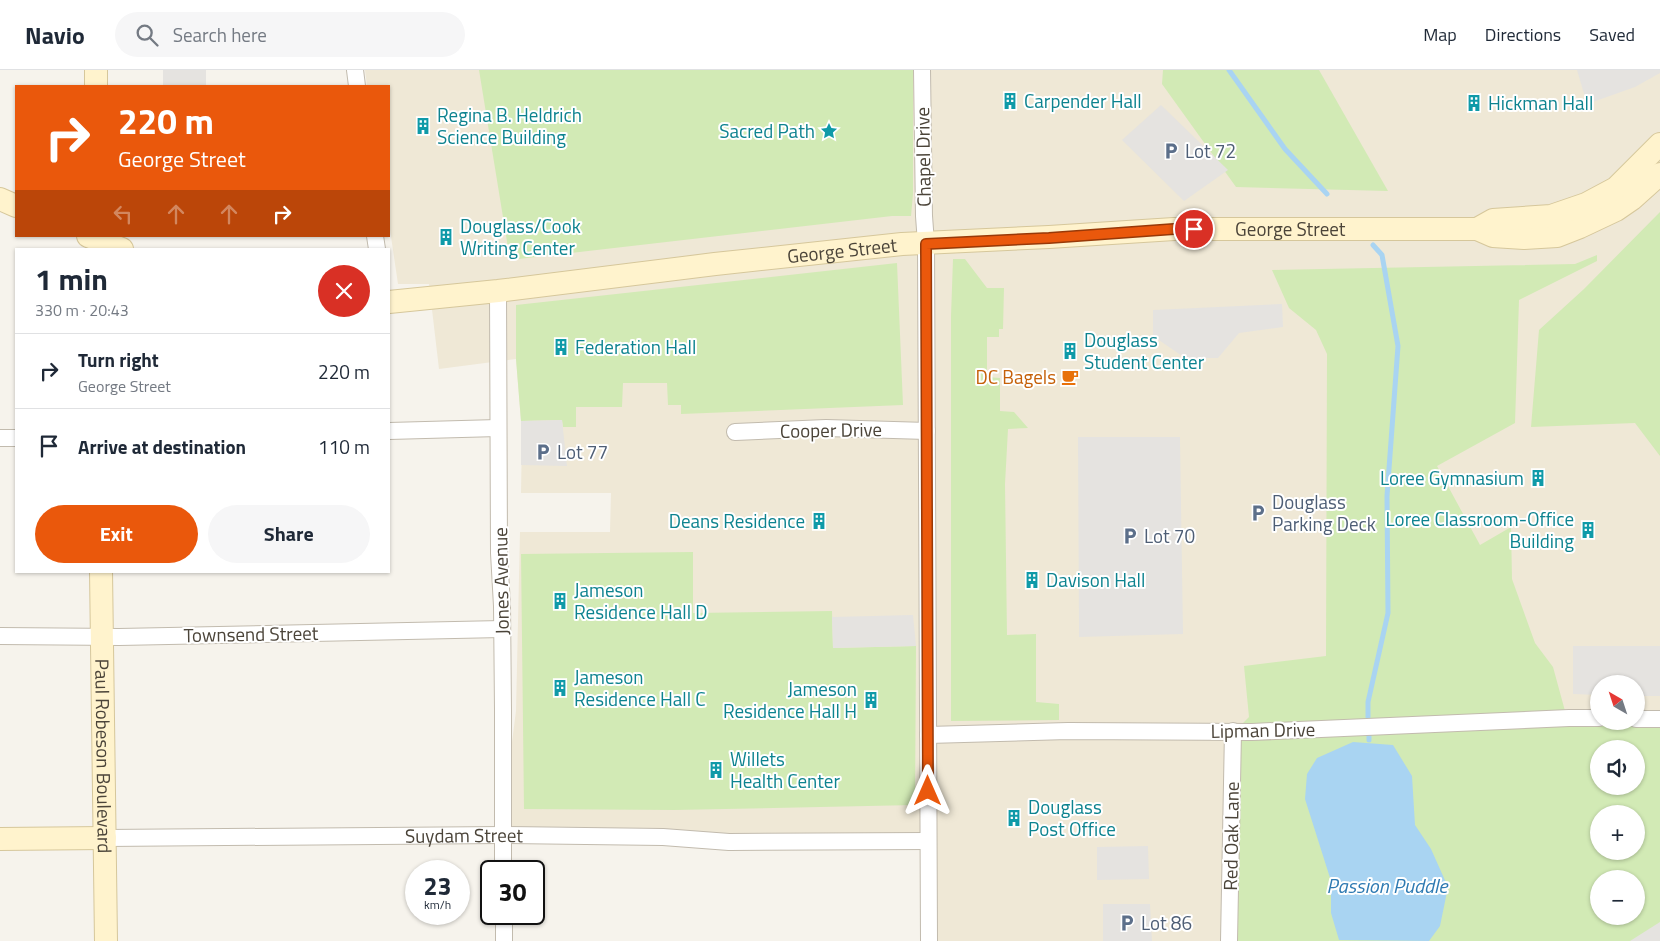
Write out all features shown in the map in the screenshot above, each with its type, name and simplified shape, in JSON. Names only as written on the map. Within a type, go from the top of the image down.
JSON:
[{"type":"street","points":[[96,70],[96,85]]},
{"type":"street","points":[[355,70],[357,85]]},
{"type":"street","name":"Chapel Drive","points":[[922,70],[926,244],[929,941]]},
{"type":"street","name":"George Street","points":[[1477,229],[1493,220],[1551,216],[1586,204],[1616,188],[1660,144]]},
{"type":"street","name":"George Street","points":[[390,302],[902,244],[1049,238],[1174,229],[1477,229],[1493,236],[1524,238],[1557,236],[1616,210],[1660,174]]},
{"type":"street","points":[[0,199],[15,206]]},
{"type":"street","points":[[93,240],[119,248]]},
{"type":"street","name":"Jones Avenue","points":[[498,291],[503,860]]},
{"type":"street","points":[[390,431],[498,428]]},
{"type":"street","name":"Cooper Drive","points":[[735,432],[826,428],[927,430]]},
{"type":"street","points":[[0,438],[15,438]]},
{"type":"street","name":"Paul Robeson Boulevard","points":[[100,573],[106,941]]},
{"type":"street","name":"Townsend Street","points":[[0,636],[102,637],[502,629]]},
{"type":"street","name":"Lipman Drive","points":[[928,735],[1068,731],[1252,732],[1590,718]]},
{"type":"street","points":[[1645,719],[1660,719]]},
{"type":"street","name":"Red Oak Lane","points":[[1229,941],[1233,731]]},
{"type":"street","name":"Suydam Street","points":[[0,839],[503,835],[663,837],[729,842],[928,841]]},
{"type":"street","points":[[504,925],[504,941]]},
{"type":"shaded area","points":[[163,70],[206,70],[206,85],[163,85]]},
{"type":"shaded area","points":[[365,70],[1660,70],[1660,941],[929,941],[928,841],[503,835],[503,812],[516,711],[520,532],[610,532],[611,493],[521,493],[522,434],[516,359],[439,369],[429,284],[398,284],[390,230],[390,85],[367,85]]},
{"type":"shaded area","points":[[1577,70],[1660,70],[1660,73],[1635,87],[1587,104]]},
{"type":"shaded area","name":"Lot 72","points":[[1161,105],[1228,170],[1184,201],[1122,140]]},
{"type":"shaded area","points":[[1282,304],[1283,327],[1239,333],[1218,358],[1185,358],[1153,336],[1153,310]]},
{"type":"shaded area","name":"Lot 77","points":[[562,420],[567,466],[521,465],[521,421]]},
{"type":"shaded area","name":"Lot 70","points":[[1078,437],[1180,437],[1183,634],[1079,637]]},
{"type":"shaded area","points":[[913,615],[916,646],[833,648],[832,617]]},
{"type":"shaded area","points":[[1573,646],[1660,646],[1660,696],[1645,696],[1645,675],[1590,675],[1590,695],[1573,694]]},
{"type":"shaded area","points":[[1148,846],[1149,879],[1097,880],[1097,847]]},
{"type":"shaded area","name":"Lot 86","points":[[1103,904],[1150,904],[1152,941],[1103,941]]},
{"type":"shaded area","points":[[1660,922],[1660,941],[1630,941]]},
{"type":"green space","points":[[479,70],[913,70],[913,194],[911,216],[892,216],[510,260]]},
{"type":"green space","points":[[1163,70],[1319,70],[1388,191],[1236,187],[1162,84]]},
{"type":"green space","points":[[1660,212],[1660,456],[1635,423],[1531,427],[1539,330],[1584,289]]},
{"type":"green space","points":[[1597,255],[1597,261],[1519,300],[1515,423],[1437,466],[1480,545],[1511,527],[1512,579],[1535,643],[1553,667],[1565,711],[1590,718],[1590,730],[1645,730],[1645,720],[1660,719],[1660,941],[1235,941],[1237,729],[1249,717],[1244,666],[1326,656],[1327,354],[1316,330],[1289,308],[1272,270],[1575,264]]},
{"type":"green space","points":[[953,259],[965,259],[987,288],[1004,288],[1003,329],[999,329],[999,337],[987,337],[987,377],[1000,378],[1000,411],[1014,412],[1028,428],[1008,429],[1005,484],[1007,635],[1036,634],[1036,702],[1059,704],[1059,720],[951,721],[951,316]]},
{"type":"green space","points":[[897,263],[903,405],[681,414],[681,405],[668,405],[667,383],[623,383],[622,407],[576,407],[576,427],[563,427],[562,420],[521,421],[516,359],[516,305]]},
{"type":"green space","points":[[693,552],[693,613],[832,611],[833,648],[916,646],[915,805],[674,810],[524,809],[521,554]]},
{"type":"water","name":"Passion Puddle","points":[[1353,742],[1393,745],[1412,776],[1415,825],[1431,849],[1448,887],[1440,926],[1429,941],[1339,940],[1331,913],[1331,881],[1305,799],[1307,774],[1317,758]]},
{"type":"waterway","points":[[1229,70],[1285,149],[1327,194]]},
{"type":"waterway","points":[[1368,717],[1368,702],[1388,613],[1387,496],[1398,346],[1382,255],[1373,245]]},
{"type":"place","name":"Carpender Hall","points":[[1010,101]]},
{"type":"place","name":"Hickman Hall","points":[[1474,103]]},
{"type":"place","name":"Regina B. Heldrich Science Building","points":[[423,126]]},
{"type":"place","name":"Sacred Path","points":[[829,131]]},
{"type":"place","name":"Lot 72","points":[[1171,151]]},
{"type":"place","name":"Douglass/Cook Writing Center","points":[[446,237]]},
{"type":"place","name":"Federation Hall","points":[[561,347]]},
{"type":"place","name":"Douglass Student Center","points":[[1070,351]]},
{"type":"place","name":"DC Bagels","points":[[1070,377]]},
{"type":"place","name":"Lot 77","points":[[543,452]]},
{"type":"place","name":"Loree Gymnasium","points":[[1538,478]]},
{"type":"place","name":"Douglass Parking Deck","points":[[1258,513]]},
{"type":"place","name":"Deans Residence","points":[[819,521]]},
{"type":"place","name":"Loree Classroom-Office Building","points":[[1588,530]]},
{"type":"place","name":"Lot 70","points":[[1130,536]]},
{"type":"place","name":"Davison Hall","points":[[1032,580]]},
{"type":"place","name":"Jameson Residence Hall D","points":[[560,601]]},
{"type":"place","name":"Jameson Residence Hall C","points":[[560,688]]},
{"type":"place","name":"Jameson Residence Hall H","points":[[871,700]]},
{"type":"place","name":"Willets Health Center","points":[[716,770]]},
{"type":"place","name":"Douglass Post Office","points":[[1014,818]]},
{"type":"place","name":"Lot 86","points":[[1127,923]]},
{"type":"route","points":[[928,791],[926,244],[948,241],[1049,238],[1194,229]]}]
